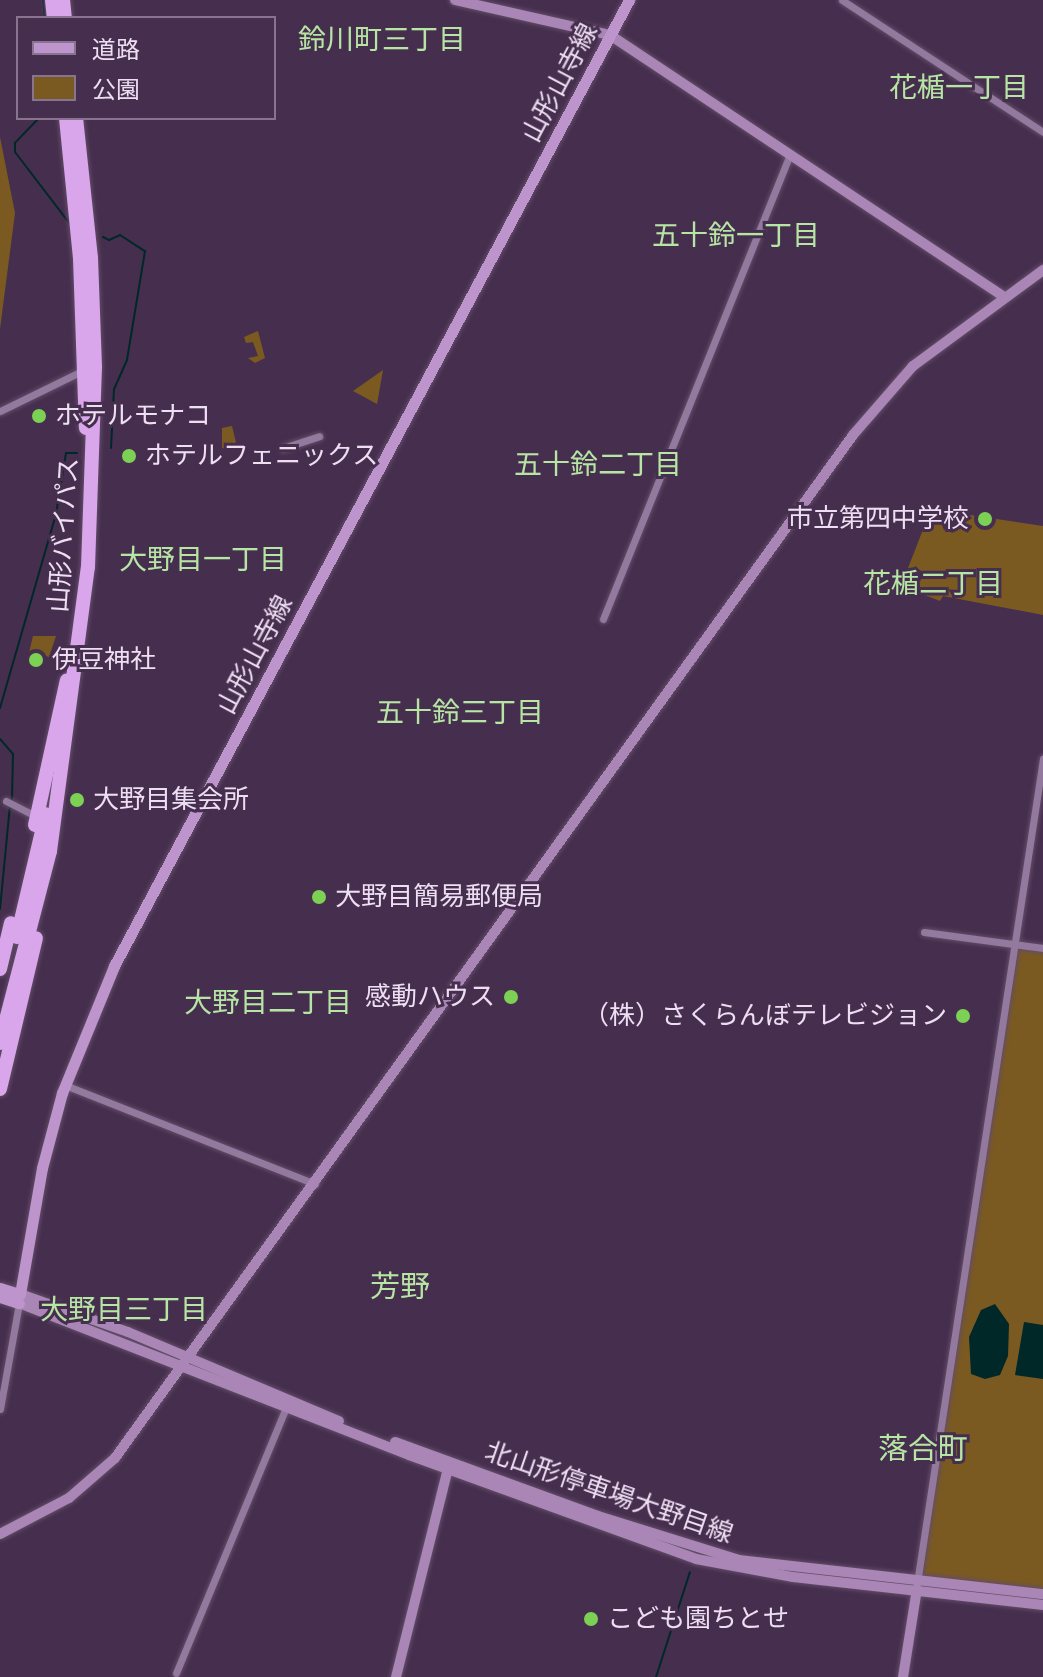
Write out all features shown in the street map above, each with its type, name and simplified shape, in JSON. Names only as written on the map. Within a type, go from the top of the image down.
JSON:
[{"type":"highway","name":"山形バイパス","points":[[0,1004],[42,816],[67,680],[81,569],[85,369],[66,120]]},
{"type":"highway","name":"山形バイパス","points":[[0,1043],[50,851],[79,653],[95,442],[91,258],[76,120]]},
{"type":"highway","points":[[0,969],[42,816]]},
{"type":"highway","points":[[0,1089],[18,1023],[50,851]]},
{"type":"main road","name":"山形山寺線","points":[[20,1299],[42,1168],[65,1085],[114,966],[629,0]]},
{"type":"main road","points":[[0,1288],[20,1299]]},
{"type":"main road","points":[[0,1297],[20,1299]]},
{"type":"street","points":[[455,0],[610,35],[1002,295]]},
{"type":"street","points":[[842,0],[1043,132]]},
{"type":"street","points":[[603,619],[790,154]]},
{"type":"street","points":[[0,1534],[47,1512],[94,1479],[186,1361],[853,435],[913,366],[1002,295],[1043,270]]},
{"type":"street","points":[[0,411],[85,369]]},
{"type":"street","points":[[283,448],[319,436]]},
{"type":"street","points":[[903,1677],[1043,759]]},
{"type":"street","points":[[6,801],[42,816]]},
{"type":"street","points":[[924,932],[1043,948]]},
{"type":"street","points":[[65,1085],[315,1184]]},
{"type":"street","points":[[0,1409],[20,1299],[186,1361]]},
{"type":"street","name":"北山形停車場大野目線","points":[[186,1361],[367,1432],[699,1550],[788,1567],[1043,1605]]},
{"type":"street","name":"北山形停車場大野目線","points":[[186,1361],[286,1408],[696,1559],[793,1577],[1043,1594]]},
{"type":"street","points":[[176,1673],[286,1408]]},
{"type":"street","points":[[396,1677],[448,1469]]},
{"type":"green space","points":[[0,137],[15,213],[0,329]]},
{"type":"green space","points":[[258,331],[265,358],[255,363],[248,358],[258,356],[253,342],[246,343],[244,337]]},
{"type":"green space","points":[[383,370],[377,404],[353,391]]},
{"type":"green space","points":[[232,426],[238,451],[222,448],[222,428]]},
{"type":"green space","points":[[931,509],[1043,526],[1043,615],[943,596],[940,601],[901,586]]},
{"type":"green space","points":[[33,636],[56,636],[49,657],[35,653],[27,661]]},
{"type":"green space","points":[[1014,944],[1043,948],[1043,1594],[918,1580]]},
{"type":"shaded area","points":[[995,1304],[1009,1324],[1008,1356],[1000,1375],[985,1379],[971,1374],[969,1337],[981,1310]]},
{"type":"shaded area","points":[[1024,1322],[1043,1325],[1043,1379],[1015,1375]]},
{"type":"waterway","points":[[43,0],[45,16]]},
{"type":"waterway","points":[[37,120],[15,143],[15,152],[70,224]]},
{"type":"waterway","points":[[103,237],[109,240],[120,235],[145,251],[127,360],[114,389],[111,448]]},
{"type":"waterway","points":[[0,708],[56,514],[66,453],[77,453]]},
{"type":"waterway","points":[[0,739],[13,754],[12,799]]},
{"type":"waterway","points":[[0,909],[10,806]]},
{"type":"waterway","points":[[656,1677],[690,1572]]},
{"type":"place","name":"ホテルモナコ","points":[[39,416]]},
{"type":"place","name":"ホテルフェニックス","points":[[129,456]]},
{"type":"place","name":"市立第四中学校","points":[[985,519]]},
{"type":"place","name":"伊豆神社","points":[[36,660]]},
{"type":"place","name":"大野目集会所","points":[[77,800]]},
{"type":"place","name":"大野目簡易郵便局","points":[[319,897]]},
{"type":"place","name":"感動ハウス","points":[[511,997]]},
{"type":"place","name":"（株）さくらんぼテレビジョン","points":[[963,1016]]},
{"type":"place","name":"こども園ちとせ","points":[[591,1619]]},
{"type":"district","name":"鈴川町三丁目","points":[[382,40]]},
{"type":"district","name":"花楯一丁目","points":[[959,88]]},
{"type":"district","name":"五十鈴一丁目","points":[[736,236]]},
{"type":"district","name":"五十鈴二丁目","points":[[598,465]]},
{"type":"district","name":"大野目一丁目","points":[[203,560]]},
{"type":"district","name":"花楯二丁目","points":[[933,584]]},
{"type":"district","name":"五十鈴三丁目","points":[[460,713]]},
{"type":"district","name":"大野目二丁目","points":[[268,1003]]},
{"type":"district","name":"芳野","points":[[400,1287]]},
{"type":"district","name":"大野目三丁目","points":[[124,1310]]},
{"type":"district","name":"落合町","points":[[923,1449]]}]
